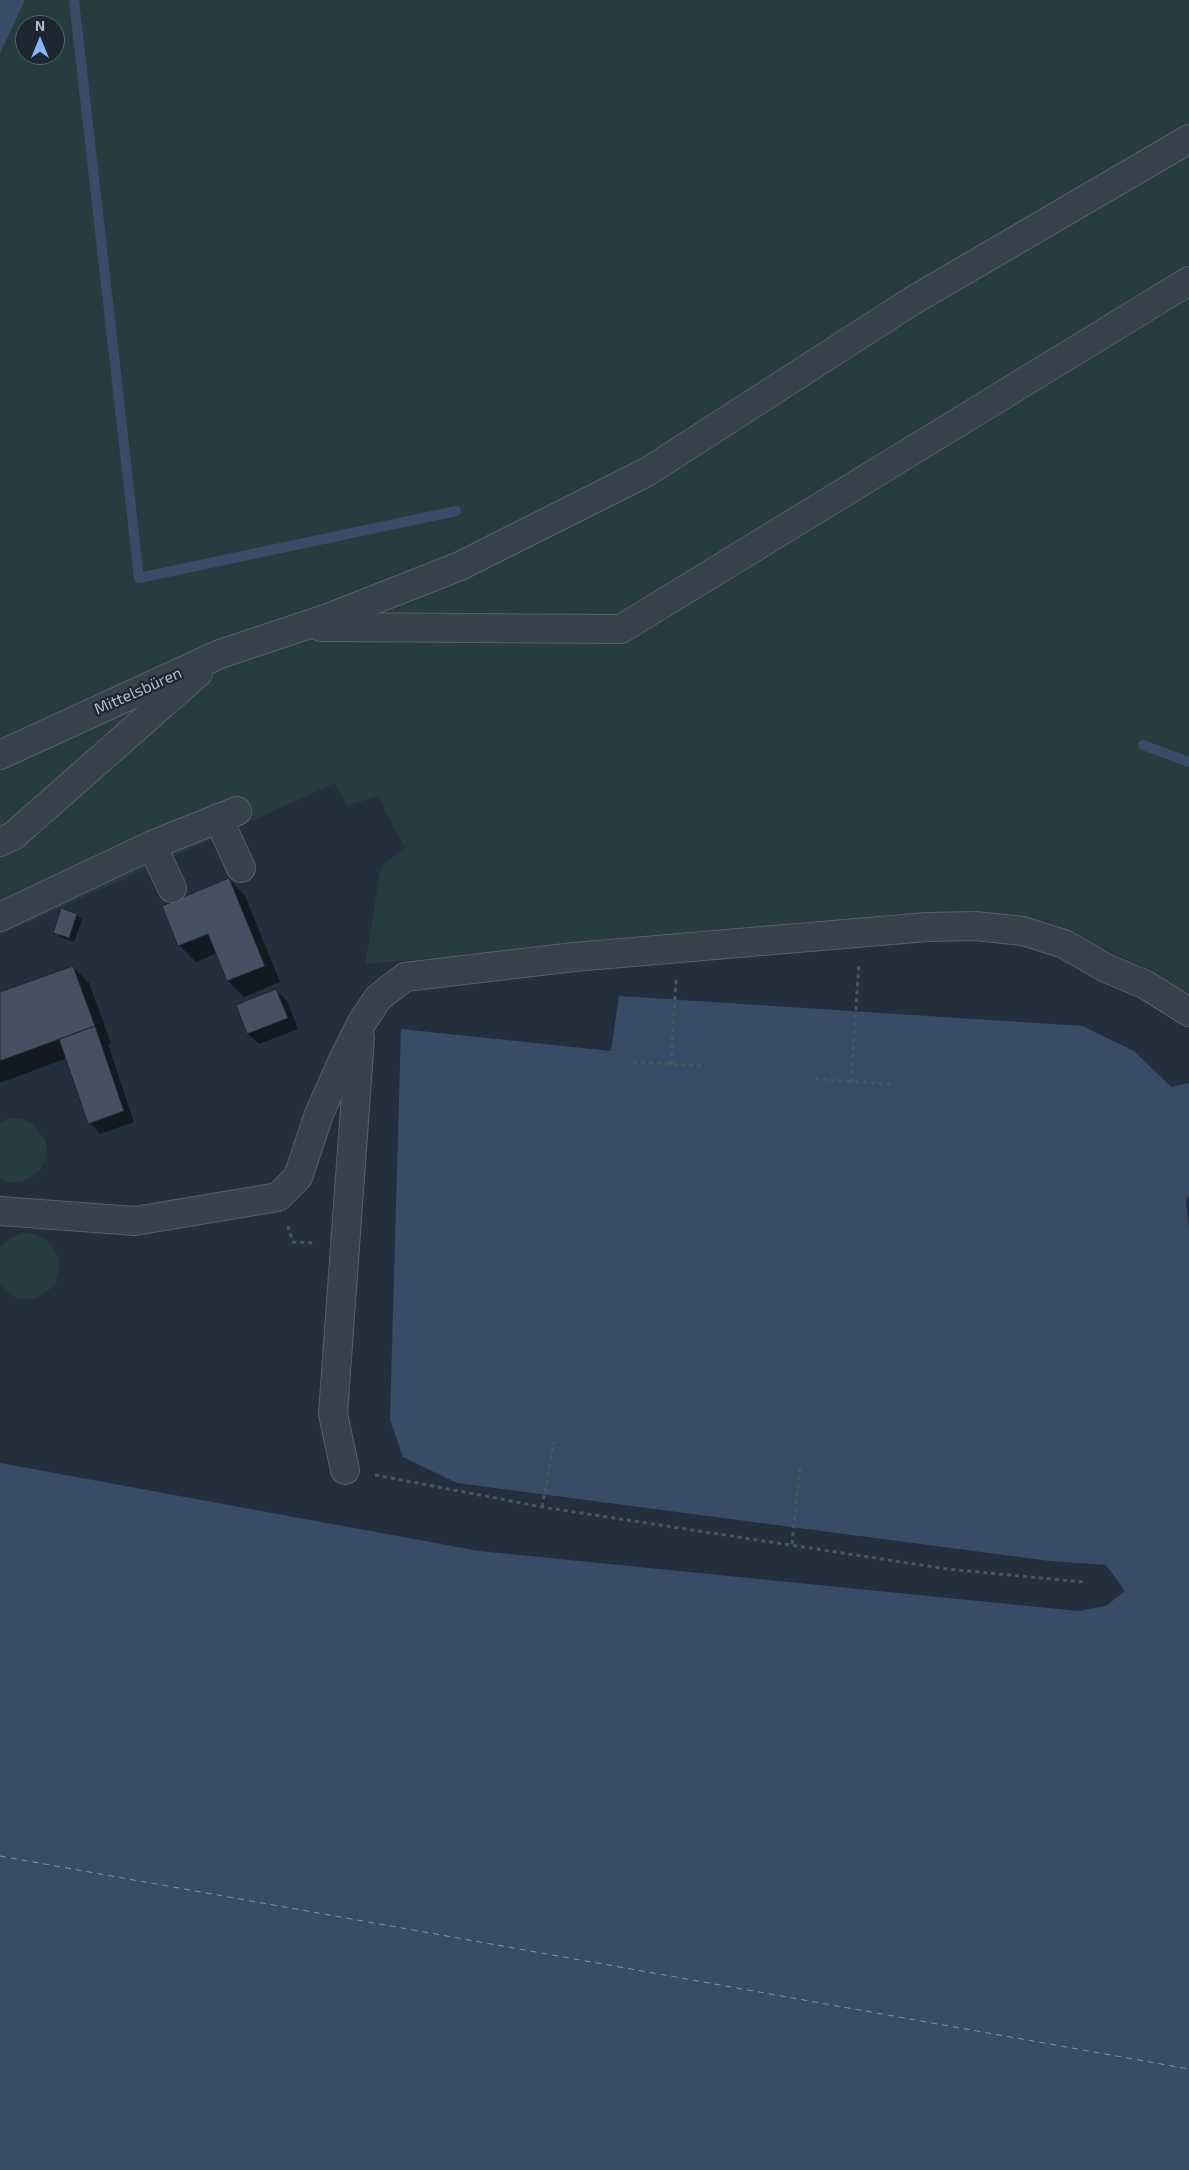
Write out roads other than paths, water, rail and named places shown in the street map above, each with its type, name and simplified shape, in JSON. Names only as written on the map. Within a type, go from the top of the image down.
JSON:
[{"type":"street","points":[[290,631],[460,566],[646,472],[912,301],[1189,139]]},
{"type":"street","points":[[290,631],[620,629],[1189,281]]},
{"type":"street","name":"Mittelsbüren","points":[[0,755],[220,654],[290,631]]},
{"type":"street","points":[[0,842],[13,836],[220,654]]},
{"type":"street","points":[[0,917],[152,845],[227,814],[241,868]]},
{"type":"street","points":[[152,845],[172,888]]},
{"type":"street","points":[[0,1211],[135,1221],[278,1197],[298,1177],[319,1114],[361,1024],[378,998],[405,977],[574,957],[861,932],[975,926],[1023,931],[1064,944],[1106,968],[1146,985],[1189,1012]]},
{"type":"street","points":[[345,1470],[332,1414],[361,1024]]},
{"type":"water","points":[[0,0],[25,0],[18,15],[15,15],[15,22],[0,54]]},
{"type":"water","points":[[619,996],[1082,1026],[1134,1051],[1171,1087],[1189,1083],[1189,1195],[1186,1200],[1189,1229],[1189,2170],[0,2170],[0,1463],[479,1551],[1078,1611],[1106,1606],[1125,1591],[1106,1565],[1050,1561],[457,1483],[403,1457],[390,1419],[401,1029],[611,1051]]},
{"type":"waterway","points":[[74,0],[139,578],[456,511]]},
{"type":"waterway","points":[[1143,745],[1189,762]]}]
